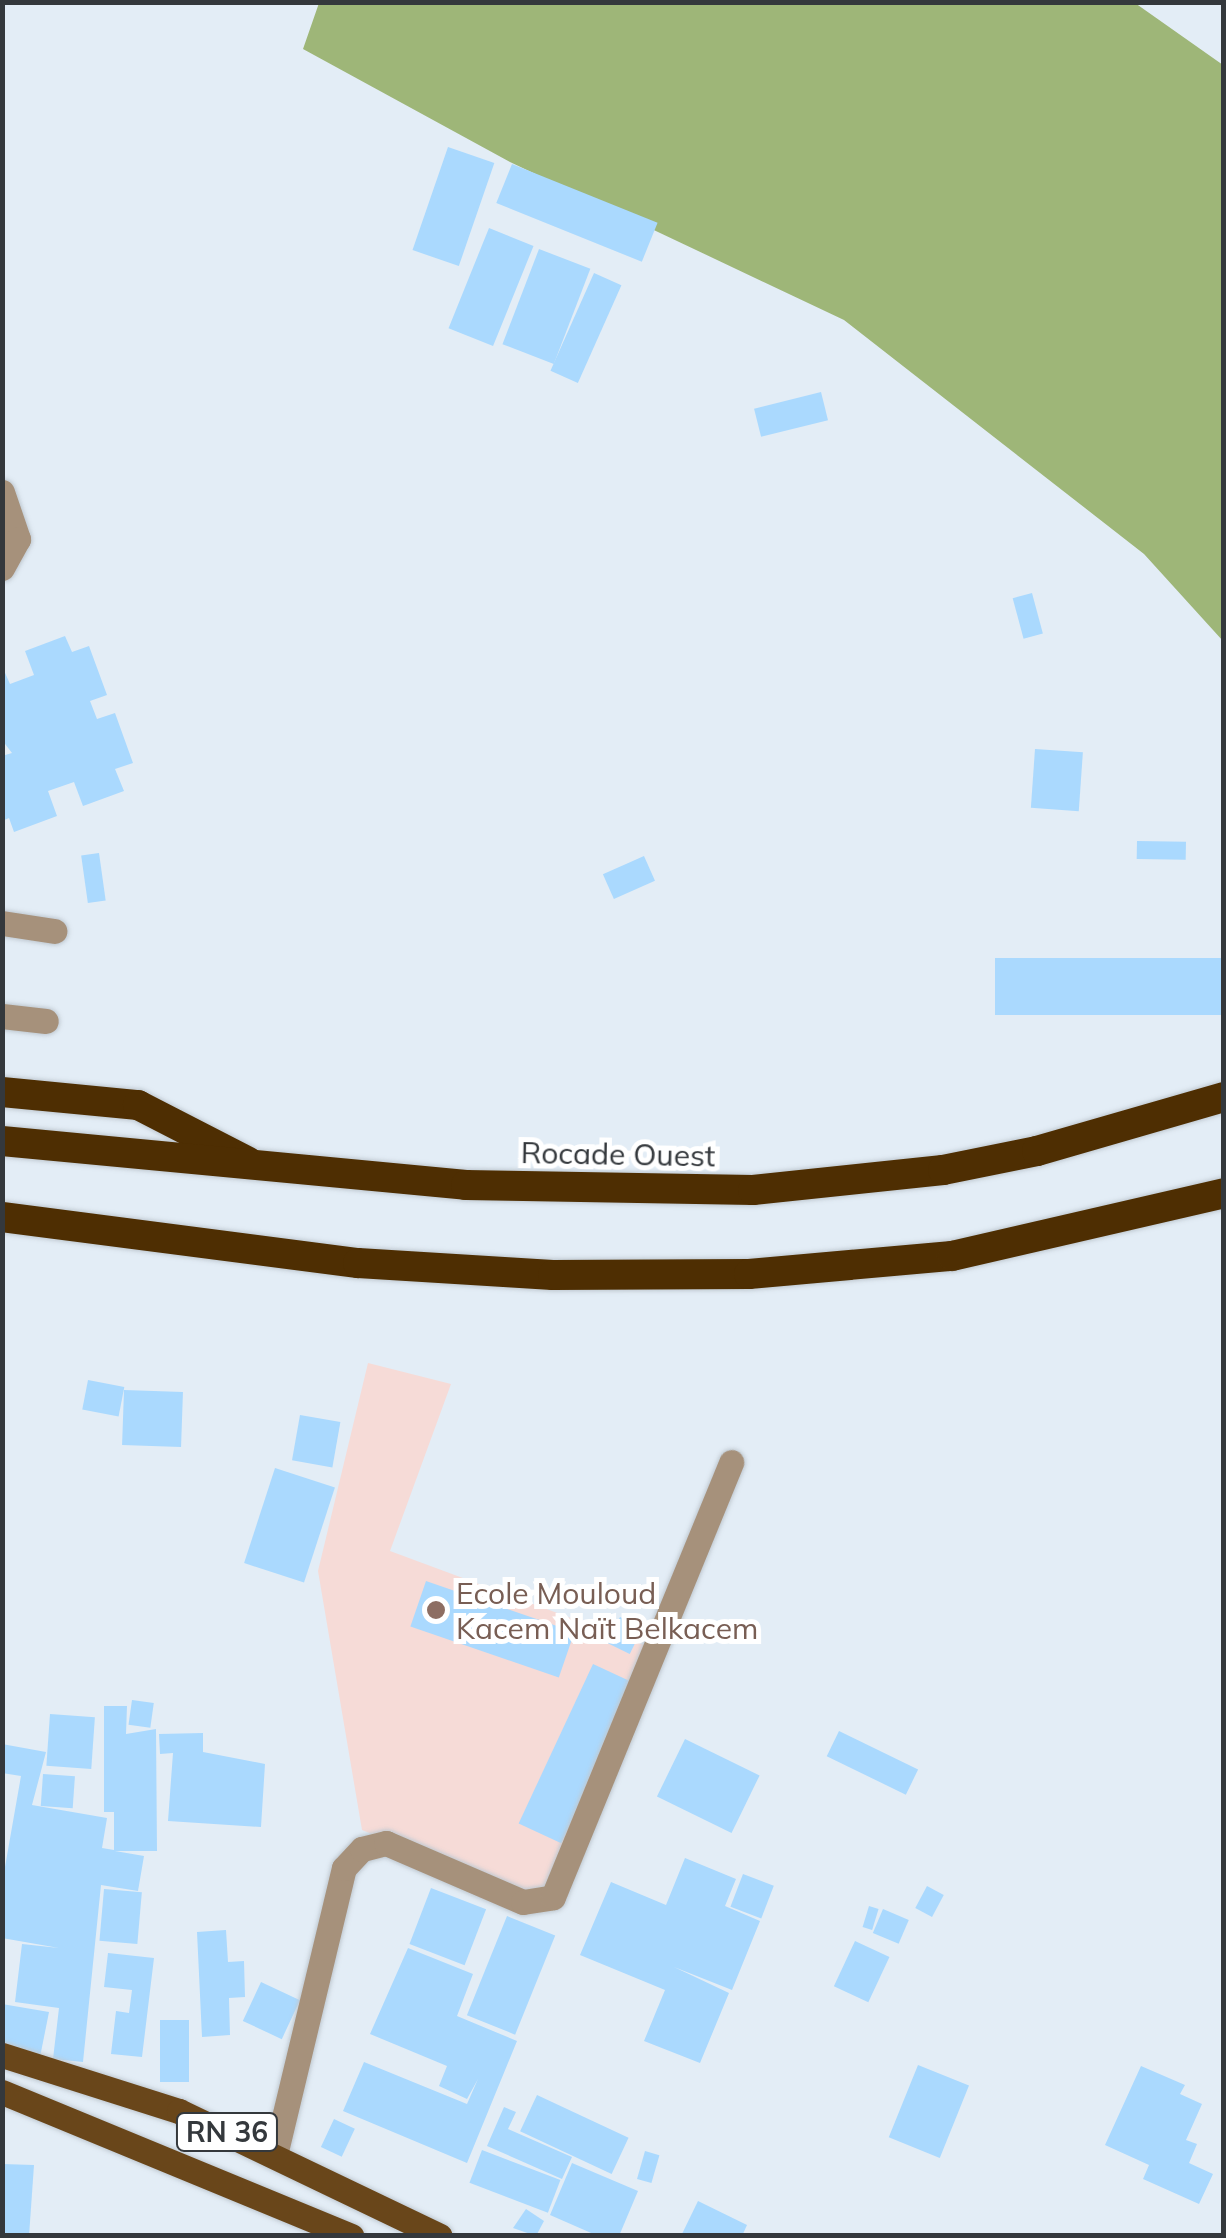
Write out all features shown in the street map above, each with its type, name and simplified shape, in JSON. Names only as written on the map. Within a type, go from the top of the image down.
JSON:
[{"type":"highway","points":[[2,1092],[138,1105],[258,1167]]},
{"type":"highway","name":"Rocade Ouest","points":[[2,1141],[258,1167],[559,1191],[753,1190],[924,1172],[1038,1151],[1224,1097]]},
{"type":"highway","points":[[2,1218],[358,1263],[553,1275],[748,1274],[952,1256],[1224,1193]]},
{"type":"main road","name":"RN 36","points":[[2,2055],[142,2097],[275,2154],[440,2236]]},
{"type":"main road","name":"RN 36","points":[[2,2092],[352,2236]]},
{"type":"street","points":[[2,492],[18,539],[2,568]]},
{"type":"street","points":[[2,923],[54,931]]},
{"type":"street","points":[[2,1016],[46,1021]]},
{"type":"street","points":[[275,2154],[344,1868],[362,1849],[386,1843],[522,1902],[553,1897],[730,1462]]},
{"type":"shaded area","name":"Ecole Mouloud Kacem Naït Belkacem","points":[[368,1363],[451,1384],[390,1551],[652,1648],[546,1905],[362,1830],[318,1571]]},
{"type":"green space","points":[[319,3],[1135,3],[1223,65],[1223,641],[1144,554],[844,320],[510,162],[303,49]]},
{"type":"building","points":[[448,147],[494,163],[459,266],[413,250]]},
{"type":"building","points":[[512,164],[658,223],[642,262],[496,203]]},
{"type":"building","points":[[489,228],[534,246],[493,346],[449,328]]},
{"type":"building","points":[[539,249],[590,269],[554,364],[502,344]]},
{"type":"building","points":[[594,273],[621,285],[578,383],[550,371]]},
{"type":"building","points":[[821,392],[828,420],[761,437],[754,409]]},
{"type":"building","points":[[1032,593],[1043,634],[1024,639],[1013,598]]},
{"type":"building","points":[[65,636],[72,652],[89,646],[107,695],[90,701],[97,719],[115,713],[133,763],[115,769],[124,791],[83,806],[74,782],[48,791],[57,816],[14,832],[9,818],[2,821],[2,756],[12,753],[2,740],[2,666],[10,684],[34,675],[25,651]]},
{"type":"building","points":[[1035,749],[1083,752],[1079,811],[1031,808]]},
{"type":"building","points":[[1137,841],[1186,842],[1186,860],[1137,859]]},
{"type":"building","points":[[99,853],[106,901],[88,903],[81,856]]},
{"type":"building","points":[[644,856],[655,881],[614,899],[603,874]]},
{"type":"building","points":[[995,958],[1224,958],[1224,1015],[995,1015]]},
{"type":"building","points":[[88,1380],[124,1387],[119,1417],[82,1409]]},
{"type":"building","points":[[124,1390],[183,1392],[181,1447],[122,1445]]},
{"type":"building","points":[[300,1415],[340,1422],[332,1467],[292,1460]]},
{"type":"building","points":[[275,1468],[335,1487],[304,1583],[244,1563]]},
{"type":"building","points":[[426,1581],[574,1632],[559,1677],[410,1626]]},
{"type":"building","points":[[620,1617],[642,1628],[630,1654],[607,1643]]},
{"type":"building","points":[[593,1664],[636,1684],[561,1843],[519,1824]]},
{"type":"building","points":[[132,1700],[154,1703],[150,1728],[129,1725]]},
{"type":"building","points":[[104,1706],[127,1706],[126,1734],[156,1729],[157,1851],[115,1851],[144,1856],[138,1891],[101,1885],[83,2062],[53,2059],[59,2008],[15,2002],[22,1944],[59,1948],[2,1938],[2,1884],[21,1776],[2,1773],[2,1744],[46,1752],[32,1805],[107,1818],[102,1848],[114,1850],[114,1812],[104,1812]]},
{"type":"building","points":[[50,1714],[95,1717],[91,1769],[46,1766]]},
{"type":"building","points":[[839,1731],[918,1770],[906,1795],[827,1756]]},
{"type":"building","points":[[203,1733],[203,1752],[265,1764],[261,1827],[168,1821],[173,1753],[160,1754],[159,1734]]},
{"type":"building","points":[[685,1739],[760,1775],[732,1833],[657,1797]]},
{"type":"building","points":[[43,1774],[75,1776],[73,1808],[41,1806]]},
{"type":"building","points":[[685,1858],[736,1879],[725,1906],[760,1921],[732,1990],[674,1967],[729,1993],[700,2063],[644,2041],[665,1990],[580,1955],[611,1882],[666,1905]]},
{"type":"building","points":[[743,1874],[774,1886],[761,1919],[730,1907]]},
{"type":"building","points":[[927,1886],[944,1895],[932,1917],[915,1908]]},
{"type":"building","points":[[431,1888],[486,1909],[465,1965],[409,1944]]},
{"type":"building","points":[[104,1889],[142,1892],[137,1944],[99,1941]]},
{"type":"building","points":[[869,1906],[879,1909],[872,1930],[863,1927]]},
{"type":"building","points":[[883,1909],[909,1920],[899,1944],[873,1933]]},
{"type":"building","points":[[507,1916],[555,1935],[515,2035],[467,2015]]},
{"type":"building","points":[[226,1930],[228,1962],[244,1961],[245,1997],[229,1998],[230,2035],[202,2037],[197,1932]]},
{"type":"building","points":[[855,1941],[889,1957],[868,2002],[834,1986]]},
{"type":"building","points":[[408,1948],[473,1974],[457,2016],[517,2041],[467,2163],[343,2111],[364,2062],[467,2104],[478,2079],[467,2099],[439,2086],[447,2066],[370,2034]]},
{"type":"building","points":[[108,1953],[154,1958],[142,2057],[111,2054],[116,2011],[129,2013],[132,1990],[104,1987]]},
{"type":"building","points":[[261,1982],[300,2000],[282,2039],[243,2021]]},
{"type":"building","points":[[2,2004],[49,2012],[40,2057],[2,2050]]},
{"type":"building","points":[[160,2020],[189,2020],[189,2082],[160,2082]]},
{"type":"building","points":[[918,2065],[969,2086],[940,2158],[889,2137]]},
{"type":"building","points":[[1141,2066],[1185,2085],[1180,2094],[1202,2104],[1186,2140],[1197,2144],[1189,2163],[1213,2174],[1199,2204],[1143,2179],[1149,2165],[1105,2145]]},
{"type":"building","points":[[537,2095],[629,2138],[612,2174],[520,2131]]},
{"type":"building","points":[[504,2107],[516,2112],[508,2129],[572,2157],[562,2179],[487,2146]]},
{"type":"building","points":[[334,2119],[355,2129],[342,2157],[321,2147]]},
{"type":"building","points":[[482,2150],[560,2180],[548,2213],[469,2183]]},
{"type":"building","points":[[645,2151],[659,2155],[651,2183],[637,2179]]},
{"type":"building","points":[[572,2163],[638,2191],[619,2236],[598,2236],[550,2215]]},
{"type":"building","points":[[2,2164],[34,2165],[29,2236],[2,2236]]},
{"type":"building","points":[[698,2201],[747,2225],[742,2236],[681,2236]]},
{"type":"building","points":[[526,2209],[544,2221],[536,2236],[513,2228]]},
{"type":"place","name":"Ecole Mouloud Kacem Naït Belkacem","points":[[436,1610]]}]
